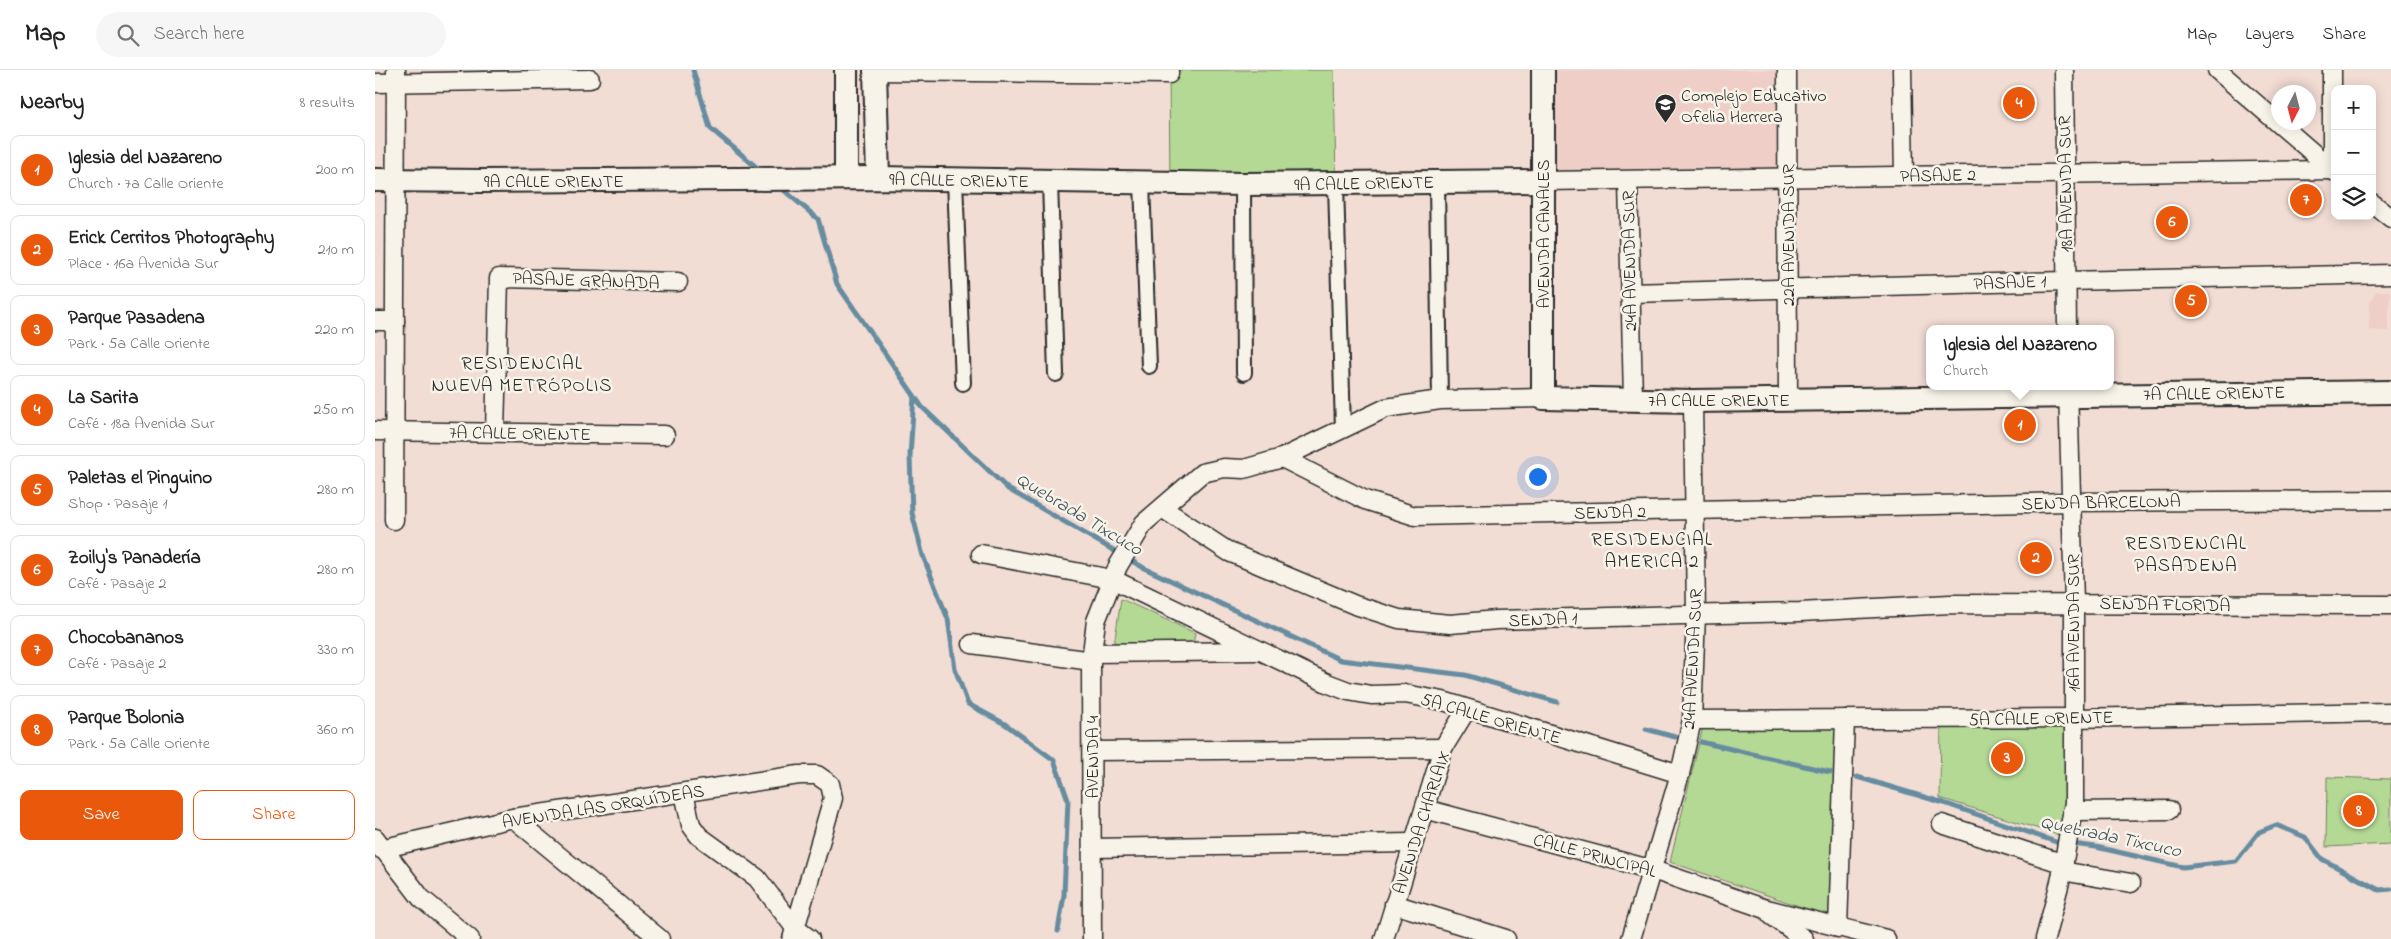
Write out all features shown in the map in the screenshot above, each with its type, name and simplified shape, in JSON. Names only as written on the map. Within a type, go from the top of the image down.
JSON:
[{"type":"street","points":[[846,70],[846,178]]},
{"type":"street","name":"AVENIDA CANALES","points":[[1543,70],[1543,398]]},
{"type":"street","name":"22A AVENIDA SUR","points":[[1787,70],[1788,400]]},
{"type":"street","points":[[1902,70],[1904,175]]},
{"type":"street","name":"18A AVENIDA SUR","points":[[2063,70],[2067,325]]},
{"type":"street","points":[[2217,70],[2331,169]]},
{"type":"street","points":[[2332,70],[2333,130]]},
{"type":"street","points":[[878,178],[875,71],[1169,72]]},
{"type":"street","points":[[395,520],[395,321],[385,180],[397,77]]},
{"type":"street","points":[[375,83],[397,77],[590,79]]},
{"type":"street","name":"PASAJE 2","points":[[1543,181],[2331,171]]},
{"type":"street","name":"9A CALLE ORIENTE","points":[[385,180],[784,180],[878,178],[1141,184],[1543,181]]},
{"type":"street","points":[[955,180],[963,383]]},
{"type":"street","name":"24A AVENIDA SUR","points":[[1628,181],[1633,400]]},
{"type":"street","points":[[1050,182],[1056,374]]},
{"type":"street","points":[[1437,182],[1440,400]]},
{"type":"street","points":[[1141,184],[1149,366]]},
{"type":"street","points":[[1243,184],[1244,373]]},
{"type":"street","points":[[1336,184],[1343,429]]},
{"type":"street","points":[[2376,206],[2391,218]]},
{"type":"street","name":"PASAJE 1","points":[[1630,293],[2391,274]]},
{"type":"street","name":"PASAJE GRANADA","points":[[495,432],[499,278],[678,282]]},
{"type":"street","points":[[375,320],[395,321]]},
{"type":"street","name":"7A CALLE ORIENTE","points":[[1115,572],[1144,523],[1202,473],[1224,468],[1244,469],[1282,458],[1386,408],[1440,400],[1543,398],[1693,401],[1788,400],[2069,390],[2391,392]]},
{"type":"street","name":"16A AVENIDA SUR","points":[[2045,939],[2063,864],[2072,811],[2074,603],[2069,390]]},
{"type":"street","name":"24A AVENIDA SUR","points":[[1631,939],[1680,774],[1692,720],[1696,614],[1693,401]]},
{"type":"street","name":"7A CALLE ORIENTE","points":[[375,431],[665,435]]},
{"type":"street","name":"SENDA 2","points":[[1282,458],[1365,500],[1415,516],[1949,504]]},
{"type":"street","name":"SENDA BARCELONA","points":[[1949,504],[2391,500]]},
{"type":"street","name":"SENDA 1","points":[[1162,508],[1229,552],[1355,606],[1399,619],[1450,624],[1497,620],[1800,612],[1950,604]]},
{"type":"street","name":"5A CALLE ORIENTE","points":[[981,554],[1115,572],[1260,651],[1348,691],[1371,695],[1424,696],[1680,774]]},
{"type":"street","name":"AVENIDA 4","points":[[1092,939],[1092,657],[1096,621],[1115,572]]},
{"type":"street","name":"SENDA FLORIDA","points":[[1950,604],[2391,604]]},
{"type":"street","points":[[972,644],[1092,657],[1260,651]]},
{"type":"street","name":"AVENIDA CHARLAIX","points":[[1384,939],[1443,748],[1467,709]]},
{"type":"street","name":"5A CALLE ORIENTE","points":[[1692,720],[2073,718],[2391,712]]},
{"type":"street","points":[[1838,928],[1845,719]]},
{"type":"street","points":[[1092,751],[1443,748]]},
{"type":"street","name":"AVENIDA LAS ORQUÍDEAS","points":[[378,843],[513,818],[808,774],[825,779],[830,784],[833,798],[793,934]]},
{"type":"street","points":[[684,793],[691,825],[699,836],[757,878],[793,934],[810,939]]},
{"type":"street","name":"CALLE PRINCIPAL","points":[[1425,809],[1653,870],[1763,908]]},
{"type":"street","points":[[2072,811],[2169,810]]},
{"type":"street","points":[[513,818],[660,939]]},
{"type":"street","points":[[1942,824],[2063,864],[2131,883]]},
{"type":"street","points":[[1092,841],[1413,843]]},
{"type":"street","points":[[378,843],[421,898],[470,939]]},
{"type":"street","points":[[1395,904],[1506,939]]},
{"type":"street","points":[[1763,908],[1886,939]]},
{"type":"street","points":[[1763,908],[1803,939]]},
{"type":"shaded area","name":"Complejo Educativo Ofelia Herrera","points":[[1543,70],[1788,70],[1787,178],[1543,181]]},
{"type":"shaded area","points":[[2376,291],[2390,291],[2388,331],[2369,330],[2370,302]]},
{"type":"green space","points":[[1169,70],[1334,70],[1336,184],[1170,186]]},
{"type":"green space","points":[[1121,599],[1195,633],[1193,645],[1113,651]]},
{"type":"green space","points":[[2073,718],[2068,838],[1940,798],[1941,719]]},
{"type":"green space","points":[[1837,726],[1831,917],[1670,862],[1703,727]]},
{"type":"green space","points":[[2327,777],[2391,779],[2391,844],[2326,847]]},
{"type":"waterway","name":"Quebrada Tixcuco","points":[[693,70],[710,128],[761,171]]},
{"type":"waterway","name":"Quebrada Tixcuco","points":[[779,186],[818,219],[837,284],[922,407],[1008,489],[1144,568],[1341,660],[1465,675],[1557,702]]},
{"type":"waterway","points":[[914,396],[910,456],[912,513],[923,556],[948,619],[955,669],[968,704],[1005,724],[1054,760],[1068,800],[1064,895],[1058,931]]},
{"type":"waterway","name":"Quebrada Tixcuco","points":[[1646,729],[1675,737]]},
{"type":"waterway","name":"Quebrada Tixcuco","points":[[1701,742],[1830,772]]},
{"type":"waterway","name":"Quebrada Tixcuco","points":[[1857,777],[1944,803],[2056,842],[2096,847],[2183,867],[2236,861],[2259,832],[2276,825],[2305,837],[2322,859],[2379,890],[2391,889]]},
{"type":"place","name":"La Sarita","points":[[2019,103]]},
{"type":"place","name":"Complejo Educativo Ofelia Herrera","points":[[1665,124]]},
{"type":"place","name":"Chocobananos","points":[[2306,200]]},
{"type":"place","name":"Zoily's Panadería","points":[[2172,222]]},
{"type":"place","name":"Paletas el Pinguino","points":[[2191,301]]},
{"type":"place","name":"Iglesia del Nazareno","points":[[2020,425]]},
{"type":"place","name":"Erick Cerritos Photography","points":[[2036,558]]},
{"type":"place","name":"Parque Pasadena","points":[[2007,758]]},
{"type":"place","name":"Parque Bolonia","points":[[2359,811]]},
{"type":"district","name":"RESIDENCIAL NUEVA METRÓPOLIS","points":[[522,373]]},
{"type":"district","name":"RESIDENCIAL AMERICA 2","points":[[1652,549]]},
{"type":"district","name":"RESIDENCIAL PASADENA","points":[[2186,553]]}]
